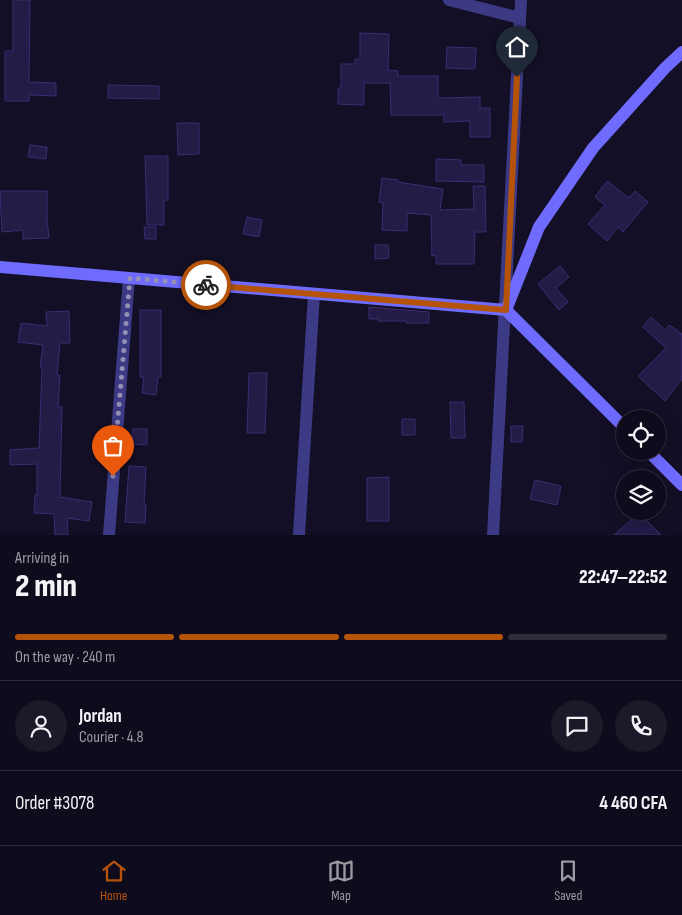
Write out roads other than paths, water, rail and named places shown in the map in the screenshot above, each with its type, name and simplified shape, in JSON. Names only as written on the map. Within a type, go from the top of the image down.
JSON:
[{"type":"street","points":[[449,0],[520,18]]},
{"type":"street","points":[[493,535],[521,0]]},
{"type":"street","points":[[506,310],[539,227],[593,148],[665,68],[682,52]]},
{"type":"street","points":[[0,267],[506,310],[616,419]]},
{"type":"street","points":[[109,535],[130,278]]},
{"type":"street","points":[[299,535],[314,294]]},
{"type":"street","points":[[657,460],[682,485]]}]
